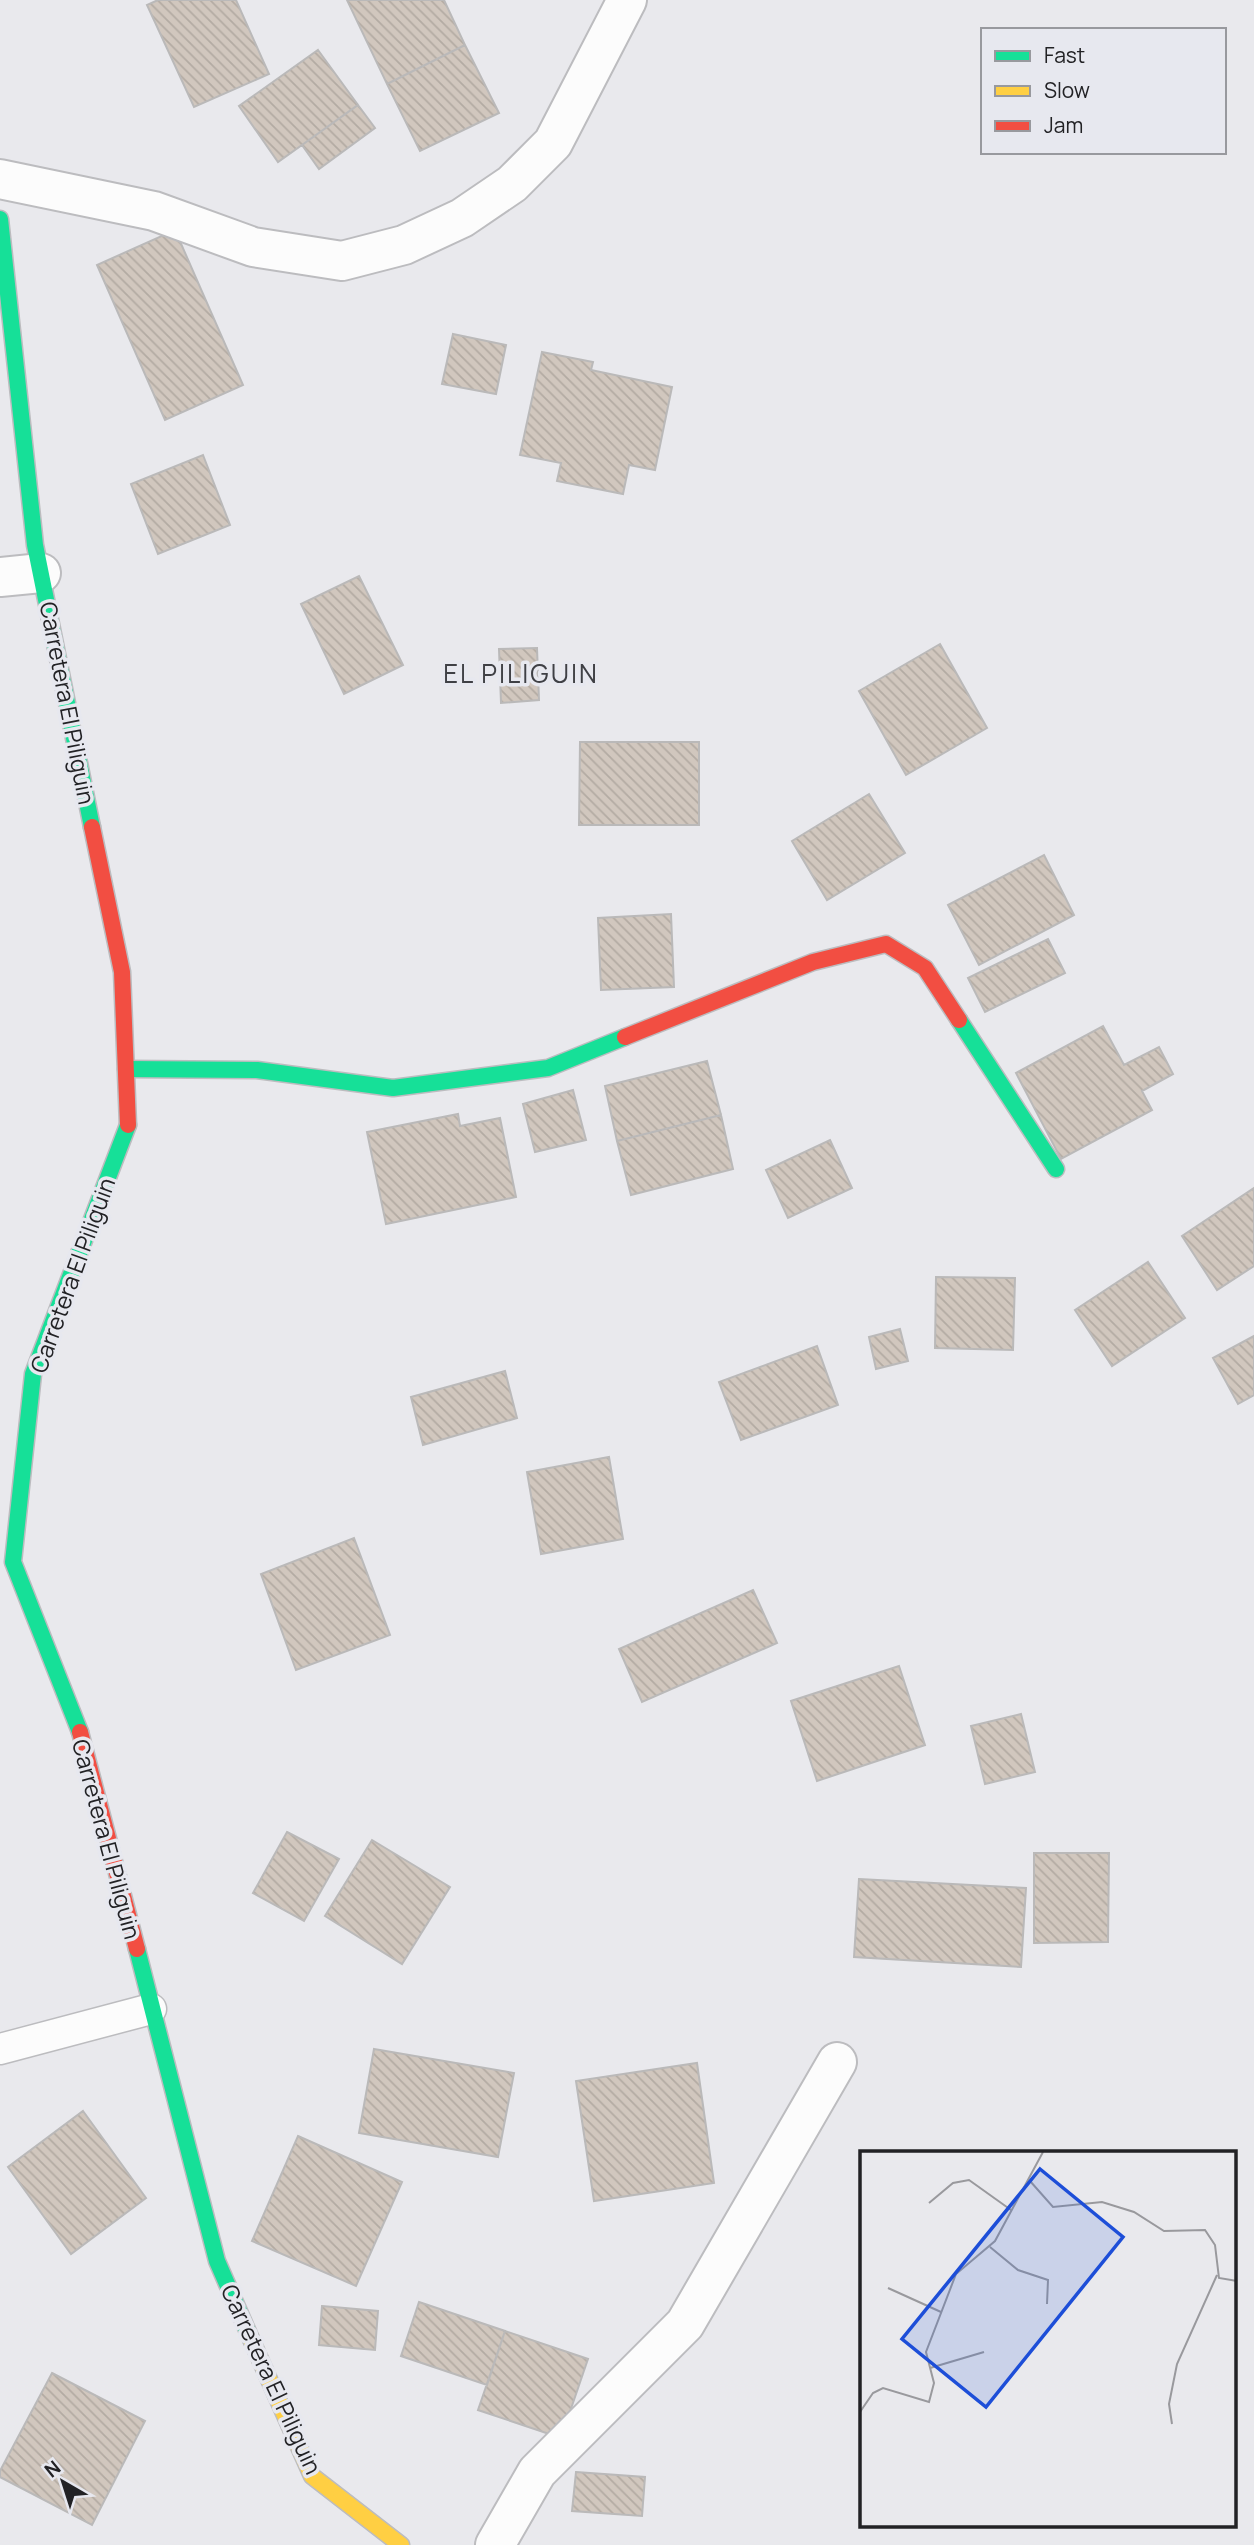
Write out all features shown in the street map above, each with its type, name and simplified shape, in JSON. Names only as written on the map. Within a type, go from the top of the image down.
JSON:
[{"type":"street","points":[[0,179],[154,211],[253,247],[342,261],[404,245],[462,218],[512,184],[554,143],[627,0]]},
{"type":"street","name":"Carretera El Piliguin","points":[[0,219],[36,545],[122,972],[128,1125],[33,1374],[13,1562],[83,1740],[217,2261],[312,2476],[401,2545]]},
{"type":"street","points":[[0,576],[41,573]]},
{"type":"street","points":[[126,1069],[257,1070],[393,1088],[548,1068],[813,962],[886,944],[925,968],[1056,1169]]},
{"type":"street","points":[[495,2545],[537,2472],[685,2324],[837,2062]]},
{"type":"lane","points":[[0,2049],[151,2009]]},
{"type":"building","points":[[158,0],[236,0],[269,74],[194,107],[147,5]]},
{"type":"building","points":[[347,0],[444,0],[465,45],[387,84]]},
{"type":"building","points":[[465,45],[499,113],[420,151],[387,84]]},
{"type":"building","points":[[318,50],[358,105],[278,162],[239,106]]},
{"type":"building","points":[[358,105],[375,128],[319,169],[302,145]]},
{"type":"building","points":[[175,230],[243,385],[165,420],[97,265]]},
{"type":"building","points":[[453,334],[506,345],[496,394],[442,384]]},
{"type":"building","points":[[542,352],[593,362],[591,370],[672,387],[655,470],[629,465],[623,494],[557,481],[561,463],[520,455]]},
{"type":"building","points":[[203,455],[230,525],[158,554],[131,484]]},
{"type":"building","points":[[359,576],[403,665],[344,694],[301,604]]},
{"type":"building","points":[[940,644],[987,728],[906,775],[859,691]]},
{"type":"building","points":[[537,648],[539,700],[501,703],[499,649]]},
{"type":"building","points":[[580,742],[699,742],[699,825],[579,825]]},
{"type":"building","points":[[869,794],[905,853],[827,900],[792,841]]},
{"type":"building","points":[[1044,855],[1074,915],[979,965],[948,905]]},
{"type":"building","points":[[671,914],[674,987],[601,990],[598,918]]},
{"type":"building","points":[[1048,939],[1065,973],[985,1012],[968,978]]},
{"type":"building","points":[[1103,1026],[1124,1065],[1159,1047],[1173,1074],[1142,1091],[1152,1110],[1061,1159],[1016,1073]]},
{"type":"building","points":[[707,1061],[721,1115],[617,1141],[605,1086]]},
{"type":"building","points":[[573,1090],[586,1140],[535,1152],[523,1104]]},
{"type":"building","points":[[458,1114],[460,1126],[500,1118],[516,1197],[386,1224],[367,1132]]},
{"type":"building","points":[[721,1115],[733,1169],[631,1195],[617,1141]]},
{"type":"building","points":[[830,1140],[852,1188],[788,1218],[766,1170]]},
{"type":"building","points":[[1254,1188],[1254,1266],[1217,1290],[1182,1236]]},
{"type":"building","points":[[1148,1262],[1185,1318],[1112,1366],[1075,1310]]},
{"type":"building","points":[[936,1277],[1015,1278],[1013,1350],[935,1348]]},
{"type":"building","points":[[900,1329],[908,1361],[876,1369],[869,1337]]},
{"type":"building","points":[[1254,1336],[1254,1395],[1238,1404],[1213,1358]]},
{"type":"building","points":[[817,1346],[838,1405],[741,1440],[719,1382]]},
{"type":"building","points":[[505,1371],[517,1418],[423,1445],[411,1397]]},
{"type":"building","points":[[609,1457],[623,1539],[541,1554],[527,1472]]},
{"type":"building","points":[[354,1538],[390,1635],[296,1670],[261,1574]]},
{"type":"building","points":[[753,1590],[777,1643],[642,1702],[619,1649]]},
{"type":"building","points":[[899,1666],[925,1745],[817,1781],[791,1701]]},
{"type":"building","points":[[1021,1714],[1035,1772],[985,1784],[971,1726]]},
{"type":"building","points":[[287,1832],[339,1859],[304,1921],[253,1893]]},
{"type":"building","points":[[372,1840],[450,1887],[402,1964],[325,1916]]},
{"type":"building","points":[[1034,1853],[1109,1853],[1108,1942],[1034,1943]]},
{"type":"building","points":[[859,1879],[1026,1888],[1021,1967],[854,1957]]},
{"type":"building","points":[[374,2049],[514,2073],[498,2157],[359,2133]]},
{"type":"building","points":[[697,2063],[714,2183],[594,2201],[576,2081]]},
{"type":"building","points":[[83,2111],[146,2198],[71,2254],[8,2167]]},
{"type":"building","points":[[298,2136],[402,2182],[356,2286],[252,2241]]},
{"type":"building","points":[[419,2302],[505,2331],[487,2385],[401,2356]]},
{"type":"building","points":[[322,2306],[378,2311],[375,2350],[319,2345]]},
{"type":"building","points":[[505,2331],[588,2359],[561,2438],[478,2410]]},
{"type":"building","points":[[52,2373],[145,2421],[92,2525],[0,2477],[0,2471]]},
{"type":"building","points":[[576,2472],[645,2477],[642,2516],[572,2511]]},
{"type":"traffic: fast","points":[[0,219],[35,545],[92,827]]},
{"type":"traffic: fast","points":[[959,1020],[1056,1169]]},
{"type":"traffic: fast","points":[[126,1069],[257,1070],[393,1088],[548,1068],[625,1037]]},
{"type":"traffic: fast","points":[[80,1732],[13,1562],[33,1374],[128,1125]]},
{"type":"traffic: fast","points":[[137,1949],[217,2261],[251,2339]]},
{"type":"traffic: slow","points":[[251,2339],[312,2476],[401,2545]]},
{"type":"traffic: jam","points":[[92,827],[122,972],[128,1125]]},
{"type":"traffic: jam","points":[[625,1037],[813,962],[886,944],[925,968],[959,1020]]},
{"type":"traffic: jam","points":[[80,1732],[137,1949]]},
{"type":"district","name":"EL PILIGUIN","points":[[521,673]]}]
